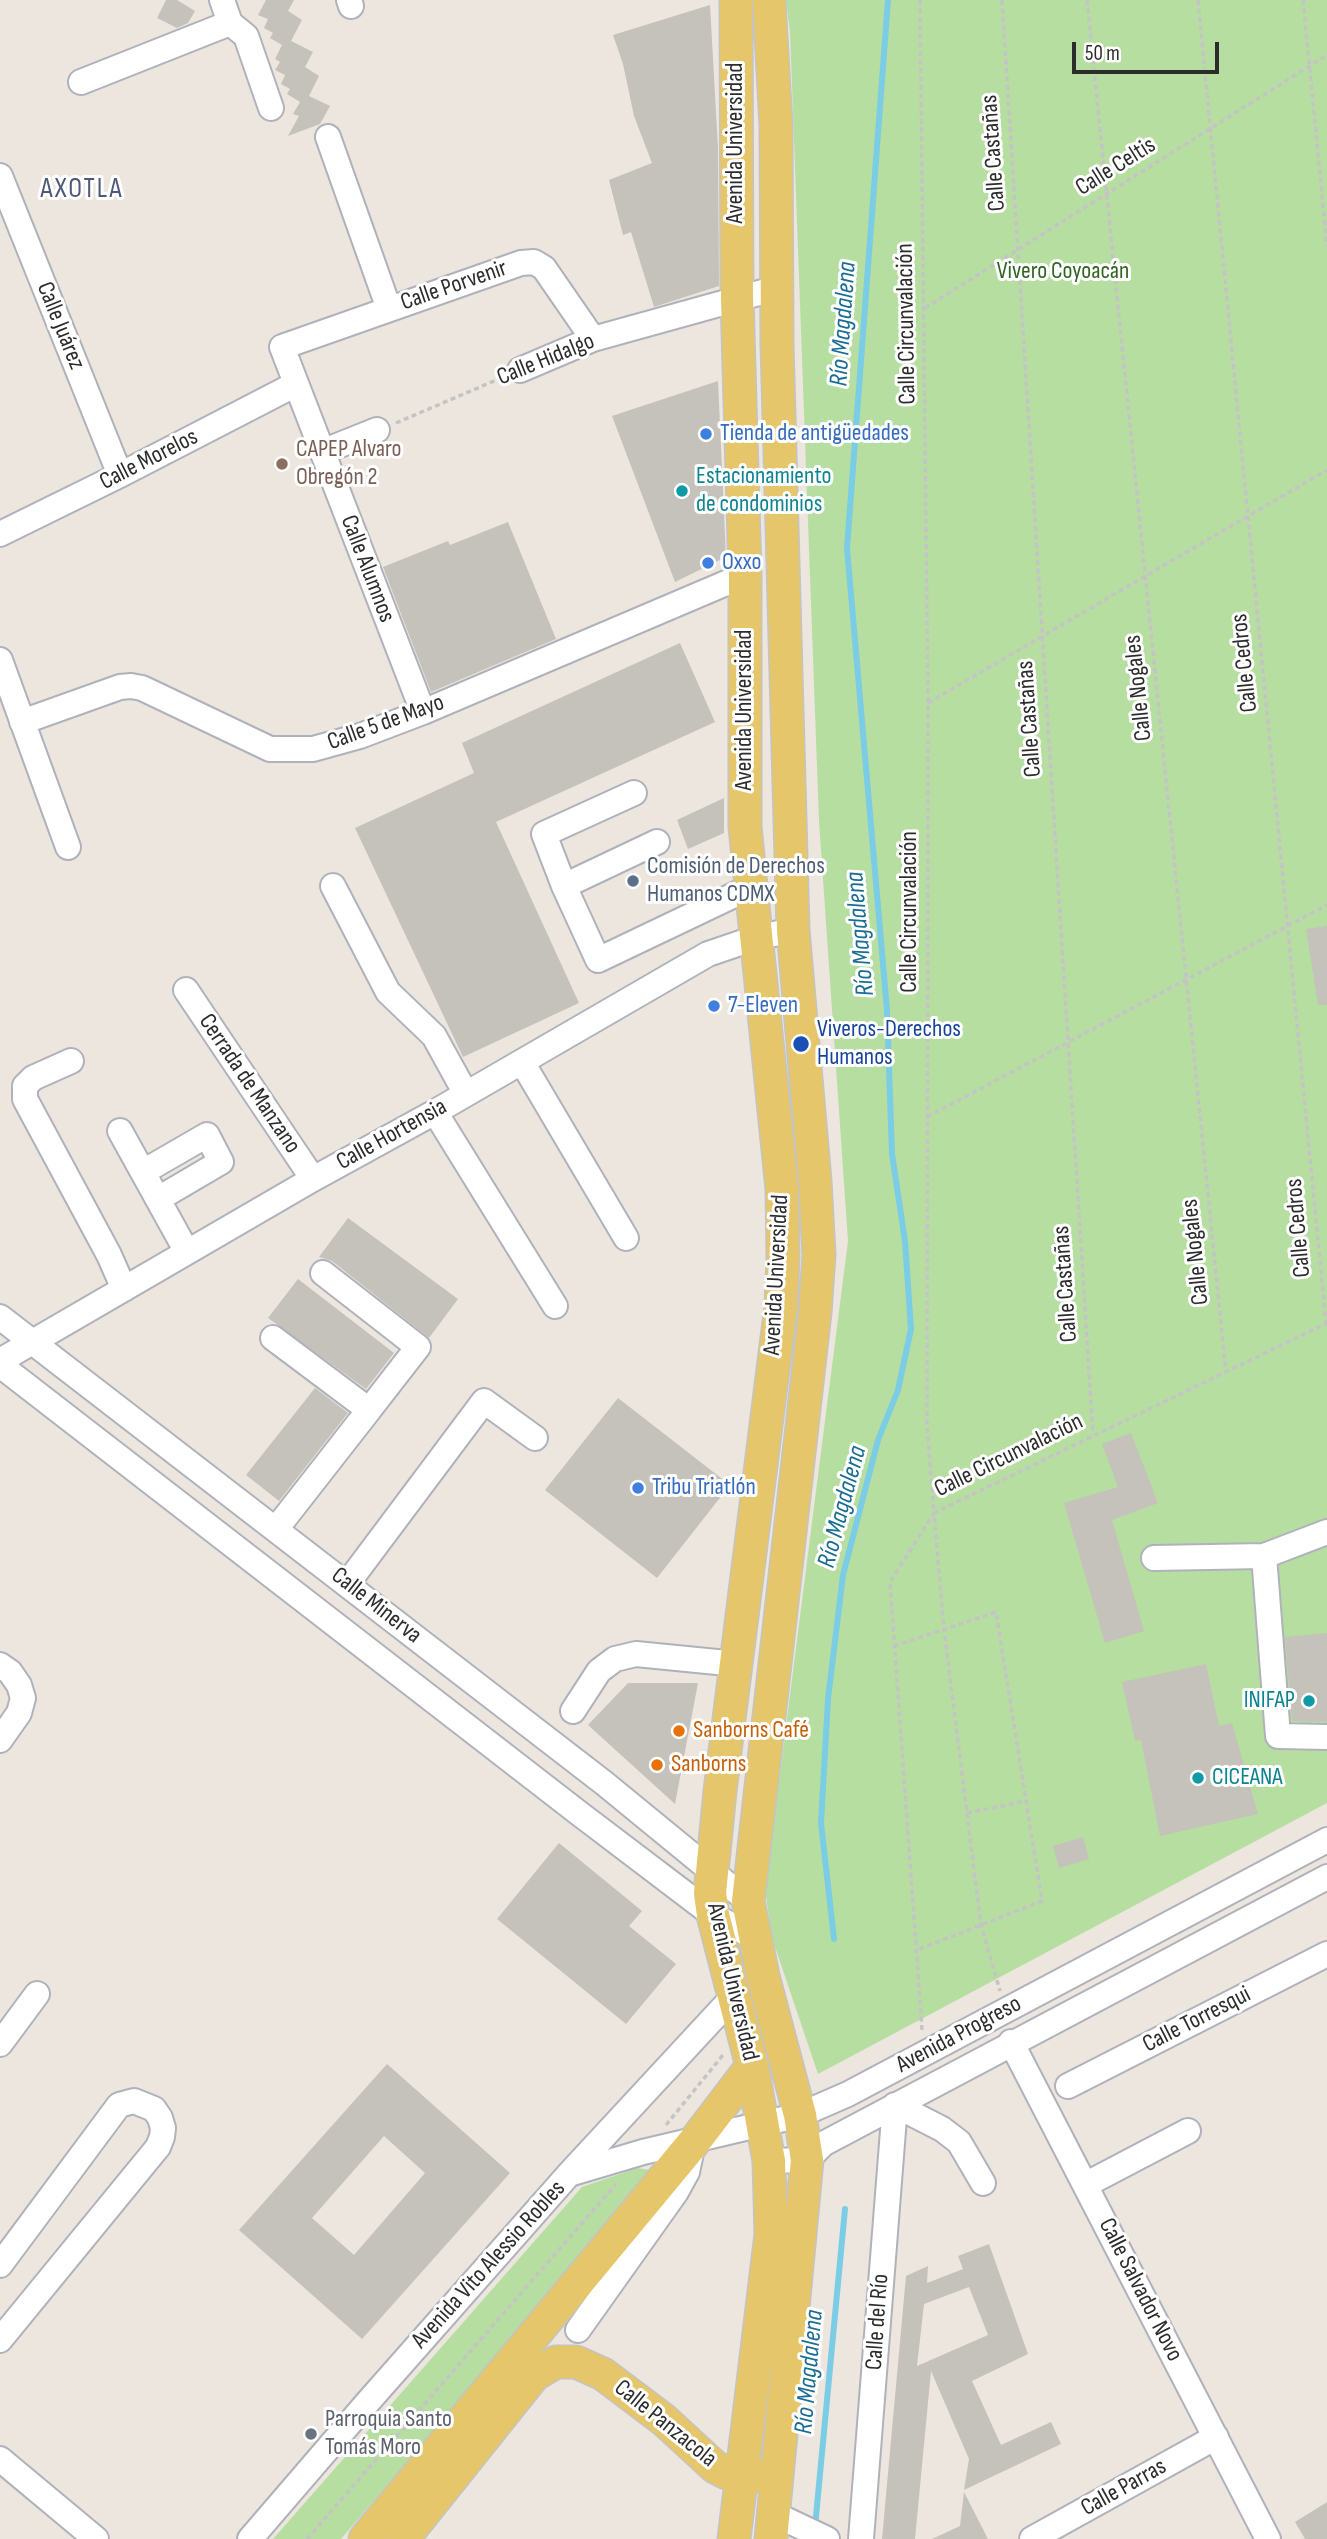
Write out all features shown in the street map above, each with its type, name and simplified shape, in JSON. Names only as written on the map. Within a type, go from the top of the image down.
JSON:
[{"type":"main road","name":"Avenida Universidad","points":[[734,2539],[771,2234],[769,2161],[752,2066],[713,1915],[710,1893],[781,1306],[783,1257],[782,1189],[745,827],[745,575],[737,298],[736,0]]},
{"type":"main road","name":"Avenida Universidad","points":[[769,0],[776,125],[777,344],[793,930],[815,1181],[818,1255],[816,1312],[748,1901],[763,1976],[800,2115],[807,2160],[773,2527]]},
{"type":"main road","points":[[739,350],[777,344]]},
{"type":"main road","points":[[365,2539],[694,2141],[752,2066]]},
{"type":"main road","name":"Calle Panzacola","points":[[403,2539],[534,2375],[556,2362],[576,2362],[603,2374],[664,2420],[715,2467],[727,2473],[778,2478]]},
{"type":"street","points":[[222,0],[230,23],[246,36],[271,108]]},
{"type":"street","points":[[81,82],[230,23]]},
{"type":"street","points":[[328,136],[389,309]]},
{"type":"street","name":"Calle Juárez","points":[[0,176],[120,475]]},
{"type":"street","name":"Calle Porvenir","points":[[282,347],[521,263],[534,262],[544,268],[593,339]]},
{"type":"street","name":"Calle Hidalgo","points":[[520,370],[593,339],[777,288]]},
{"type":"street","name":"Calle Alumnos","points":[[282,347],[422,712]]},
{"type":"street","name":"Calle Morelos","points":[[0,534],[296,384]]},
{"type":"street","points":[[322,452],[377,430]]},
{"type":"street","name":"Calle 5 de Mayo","points":[[22,722],[120,687],[131,686],[142,688],[270,749],[313,749],[360,736],[422,712],[745,575]]},
{"type":"street","points":[[0,660],[68,847]]},
{"type":"street","points":[[634,793],[544,834],[598,960],[751,887]]},
{"type":"street","points":[[565,886],[657,842]]},
{"type":"street","points":[[333,886],[388,992],[434,1036],[466,1094]]},
{"type":"street","name":"Calle Hortensia","points":[[0,1363],[313,1179],[435,1112],[708,954],[755,937],[793,930]]},
{"type":"street","name":"Cerrada de Manzano","points":[[186,990],[313,1179]]},
{"type":"street","points":[[71,1061],[33,1078],[25,1086],[25,1099],[109,1255],[124,1289]]},
{"type":"street","points":[[522,1062],[626,1238]]},
{"type":"street","points":[[435,1112],[555,1306]]},
{"type":"street","points":[[120,1131],[187,1252]]},
{"type":"street","points":[[143,1172],[207,1135],[221,1162],[158,1199]]},
{"type":"street","points":[[276,1529],[418,1347],[323,1273]]},
{"type":"street","name":"Calle Minerva","points":[[0,1317],[604,1783],[748,1901]]},
{"type":"street","points":[[273,1338],[369,1410]]},
{"type":"street","name":"Calle Minerva","points":[[0,1363],[580,1814],[713,1915],[755,1938]]},
{"type":"street","points":[[347,1584],[484,1401],[535,1438]]},
{"type":"street","points":[[1154,1558],[1264,1556],[1327,1532]]},
{"type":"street","points":[[1264,1556],[1278,1736],[1327,1737]]},
{"type":"street","points":[[573,1711],[599,1671],[615,1659],[636,1654],[737,1664]]},
{"type":"street","points":[[0,1665],[10,1672],[19,1685],[23,1698],[19,1713],[0,1740]]},
{"type":"street","points":[[580,1814],[602,1807],[607,1794],[604,1783]]},
{"type":"street","name":"Avenida Progreso","points":[[569,2174],[643,2152],[800,2115],[848,2094],[1327,1840]]},
{"type":"street","points":[[1259,1877],[1273,1905]]},
{"type":"street","name":"Avenida Progreso","points":[[807,2160],[823,2144],[1011,2042],[1327,1877]]},
{"type":"street","name":"Calle Torresqui","points":[[1068,2086],[1327,1954]]},
{"type":"street","points":[[0,2044],[37,1994]]},
{"type":"street","name":"Avenida Vito Alessio Robles","points":[[250,2539],[569,2174],[733,1997]]},
{"type":"street","name":"Calle Salvador Novo","points":[[1011,2042],[1268,2539]]},
{"type":"street","points":[[0,2265],[119,2105],[134,2101],[154,2109],[163,2128],[158,2147],[5,2323]]},
{"type":"street","points":[[895,2105],[942,2129],[959,2142],[983,2183]]},
{"type":"street","name":"Calle del Río","points":[[861,2539],[895,2105]]},
{"type":"street","points":[[1085,2185],[1188,2131]]},
{"type":"street","points":[[578,2330],[676,2192],[687,2172],[694,2141]]},
{"type":"street","points":[[769,2161],[807,2160]]},
{"type":"street","name":"Calle Parras","points":[[1032,2539],[1216,2437]]},
{"type":"street","points":[[0,2459],[96,2539]]},
{"type":"street","points":[[773,2527],[803,2527],[827,2539]]},
{"type":"path","name":"Calle Circunvalación","points":[[920,0],[928,703],[927,1426],[934,1513],[1326,1323]]},
{"type":"path","name":"Calle Castañas","points":[[1002,0],[1093,1435]]},
{"type":"path","name":"Calle Nogales","points":[[1087,0],[1226,1372]]},
{"type":"path","name":"Calle Cedros","points":[[1198,0],[1326,1323]]},
{"type":"path","points":[[1303,0],[1327,246]]},
{"type":"path","name":"Calle Celtis","points":[[925,308],[1327,55]]},
{"type":"path","name":"Calle Hidalgo","points":[[377,430],[520,370]]},
{"type":"path","points":[[928,703],[1327,470]]},
{"type":"path","points":[[928,1117],[1327,905]]},
{"type":"path","points":[[934,1513],[944,1630],[982,1925],[1005,2010]]},
{"type":"path","points":[[923,2053],[890,1582],[934,1513]]},
{"type":"path","points":[[894,1646],[996,1612],[1042,1901],[917,1950]]},
{"type":"path","points":[[967,1813],[1026,1801]]},
{"type":"path","points":[[643,2152],[743,2032]]},
{"type":"path","points":[[306,2539],[616,2184]]},
{"type":"green space","name":"Vivero Coyoacán","points":[[786,0],[1327,0],[1327,1803],[818,2074],[772,1938],[765,1890],[848,1241],[819,821],[790,32]]},
{"type":"green space","points":[[637,2168],[658,2171],[341,2539],[273,2539],[582,2187]]},
{"type":"building","points":[[166,0],[177,0],[195,11],[188,23],[177,28],[157,18]]},
{"type":"building","points":[[266,0],[294,0],[288,11],[302,20],[291,41],[313,52],[305,67],[319,76],[309,96],[330,106],[320,124],[288,136],[299,116],[293,114],[300,102],[287,94],[290,89],[281,84],[285,75],[275,70],[280,62],[275,59],[282,45],[270,38],[273,33],[264,28],[268,19],[258,15]]},
{"type":"building","points":[[710,5],[718,148],[719,286],[654,307],[631,232],[623,235],[609,180],[652,163],[634,116],[623,64],[613,35]]},
{"type":"building","name":"Estacionamiento de condominios","points":[[718,381],[726,557],[675,582],[612,416]]},
{"type":"building","points":[[508,522],[556,639],[431,692],[383,567],[448,541],[450,545]]},
{"type":"building","points":[[680,643],[715,722],[496,822],[579,1003],[463,1057],[355,828],[474,773],[462,743]]},
{"type":"building","points":[[724,798],[724,833],[688,849],[677,820]]},
{"type":"building","points":[[1327,926],[1327,1005],[1318,1005],[1306,929]]},
{"type":"building","points":[[348,1218],[458,1299],[429,1338],[332,1261],[319,1257]]},
{"type":"building","points":[[298,1279],[394,1353],[366,1389],[268,1318]]},
{"type":"building","points":[[315,1388],[348,1413],[279,1501],[246,1475]]},
{"type":"building","name":"Tribu Triatlón","points":[[618,1398],[730,1485],[657,1578],[545,1490]]},
{"type":"building","points":[[1131,1433],[1158,1503],[1112,1520],[1144,1631],[1105,1643],[1064,1503],[1118,1487],[1102,1444]]},
{"type":"building","points":[[1327,1633],[1327,1722],[1292,1721],[1285,1637]]},
{"type":"building","name":"CICEANA","points":[[1206,1664],[1219,1726],[1232,1723],[1258,1814],[1160,1836],[1141,1740],[1135,1741],[1122,1682]]},
{"type":"building","name":"Sanborns","points":[[628,1683],[698,1683],[675,1804],[588,1725]]},
{"type":"building","points":[[1083,1837],[1089,1859],[1059,1868],[1053,1846]]},
{"type":"building","points":[[559,1843],[642,1911],[629,1926],[676,1964],[626,2024],[497,1919]]},
{"type":"building","points":[[387,2064],[510,2173],[362,2339],[239,2230]],"holes":[[[384,2136],[425,2173],[354,2255],[312,2218]]]},
{"type":"building","points":[[989,2244],[1028,2354],[972,2381],[1001,2445],[1051,2422],[1061,2444],[964,2490],[969,2459],[931,2371],[915,2539],[882,2539],[906,2276],[928,2266],[927,2283],[963,2269],[958,2256]],"holes":[[[969,2287],[988,2335],[917,2366],[924,2304]]]},
{"type":"building","points":[[964,2492],[988,2539],[932,2539],[960,2526]]},
{"type":"building","points":[[1327,2502],[1327,2539],[1305,2539],[1295,2522]]},
{"type":"waterway","name":"Río Magdalena","points":[[834,1939],[821,1823],[828,1699],[843,1575],[878,1440],[898,1390],[911,1329],[905,1241],[892,1154],[887,1010],[847,548],[888,0]]},
{"type":"waterway","name":"Río Magdalena","points":[[815,2527],[845,2209]]},
{"type":"place","name":"Tienda de antigüedades","points":[[706,434]]},
{"type":"place","name":"CAPEP Alvaro Obregón 2","points":[[282,464]]},
{"type":"place","name":"Estacionamiento de condominios","points":[[682,491]]},
{"type":"place","name":"Oxxo","points":[[708,563]]},
{"type":"place","name":"Comisión de Derechos Humanos CDMX","points":[[633,881]]},
{"type":"place","name":"7-Eleven","points":[[714,1006]]},
{"type":"place","name":"Viveros-Derechos Humanos","points":[[801,1044]]},
{"type":"place","name":"Tribu Triatlón","points":[[638,1488]]},
{"type":"place","name":"INIFAP","points":[[1309,1701]]},
{"type":"place","name":"Sanborns Café","points":[[679,1731]]},
{"type":"place","name":"Sanborns","points":[[657,1765]]},
{"type":"place","name":"CICEANA","points":[[1198,1778]]},
{"type":"place","name":"Parroquia Santo Tomás Moro","points":[[311,2434]]},
{"type":"district","name":"AXOTLA","points":[[82,190]]}]
